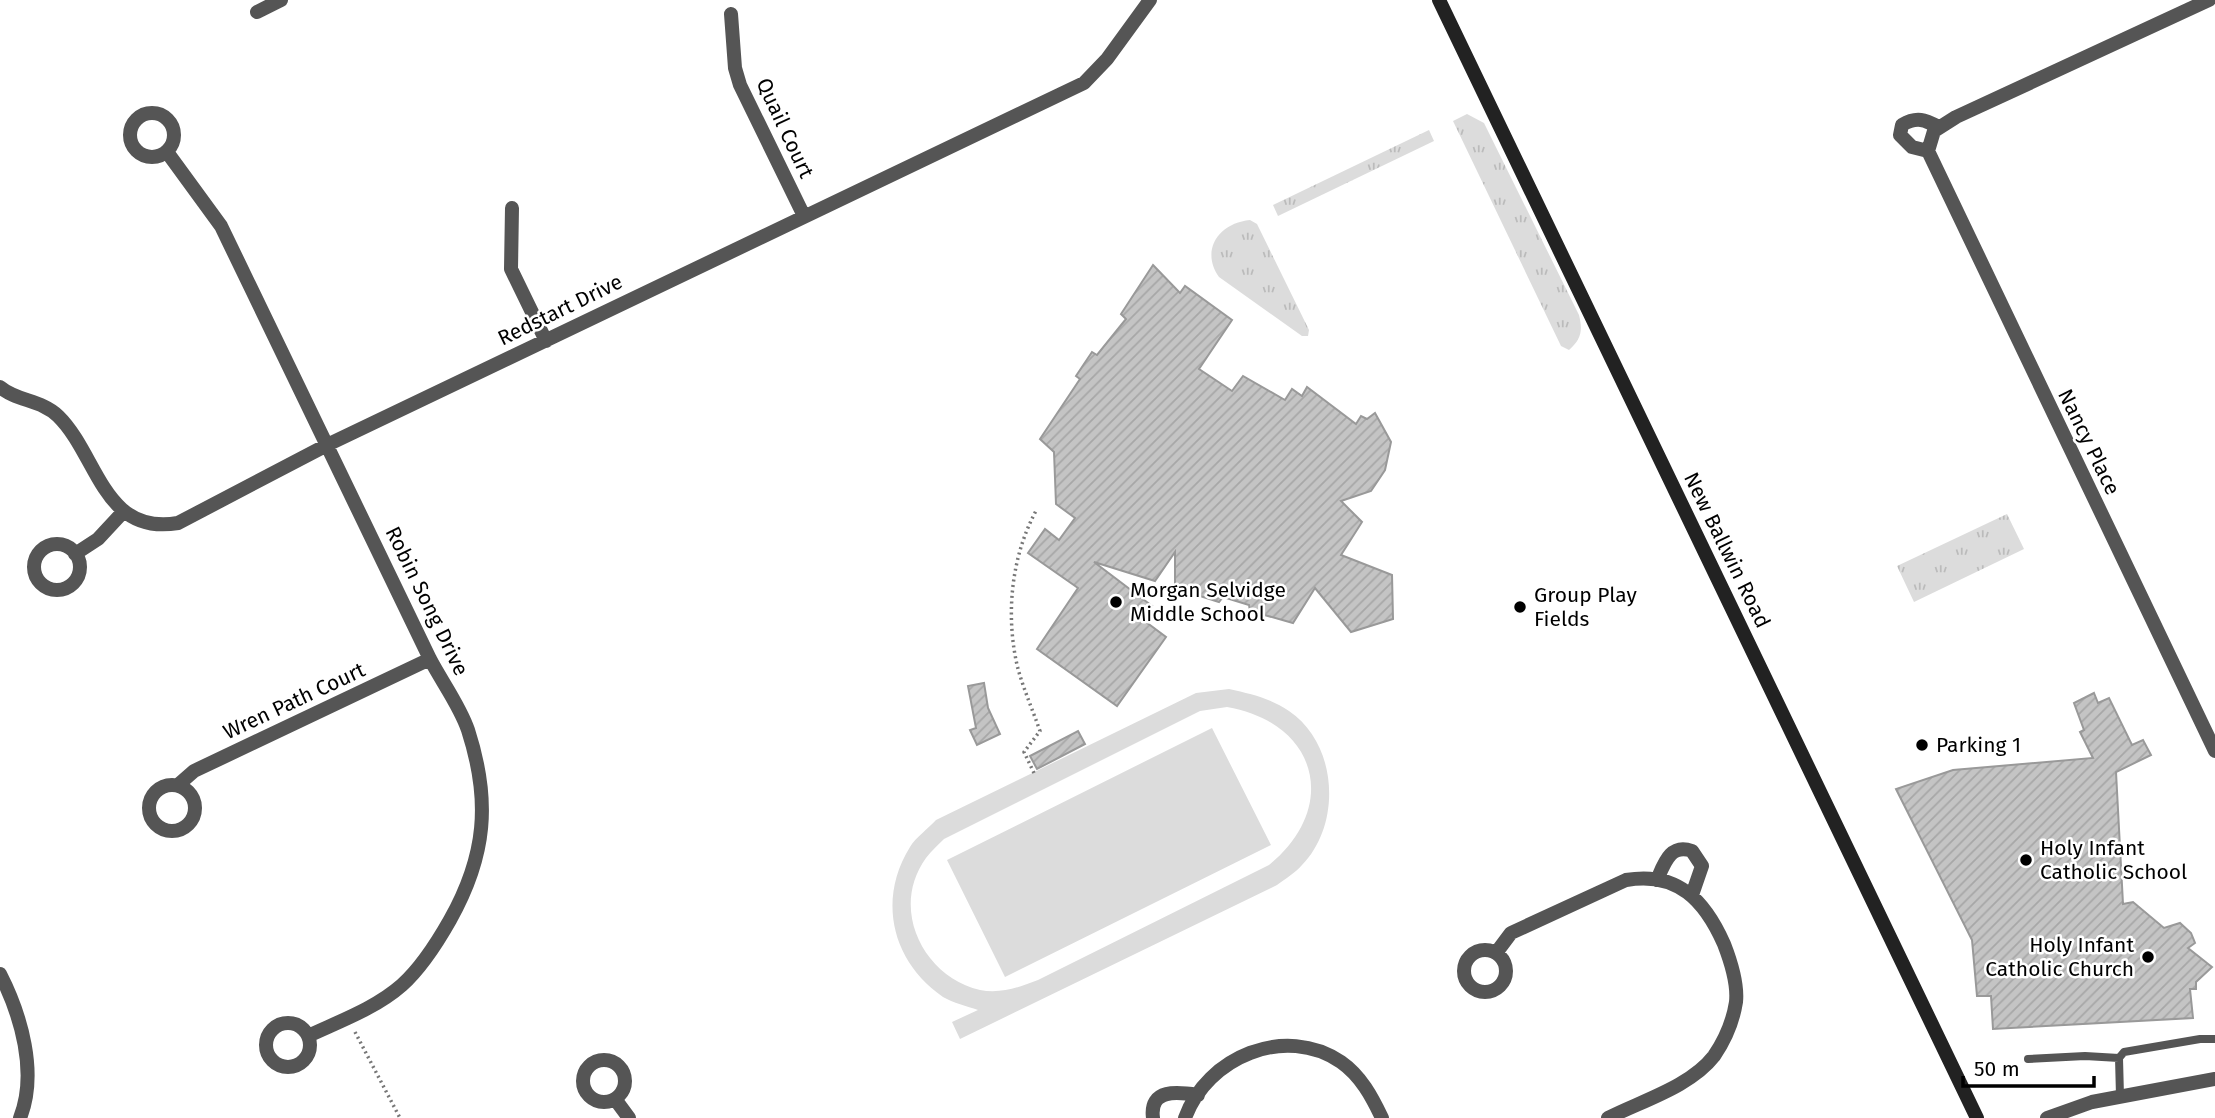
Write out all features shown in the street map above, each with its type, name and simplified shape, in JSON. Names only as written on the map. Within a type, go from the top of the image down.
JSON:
[{"type":"main road","name":"New Ballwin Road","points":[[1439,0],[1977,1118]]},
{"type":"street","points":[[257,12],[281,0]]},
{"type":"street","name":"Redstart Drive","points":[[0,387],[55,413],[75,435],[100,485],[124,511],[161,526],[178,523],[327,445],[1084,83],[1107,59],[1150,0]]},
{"type":"street","points":[[1939,127],[1913,118],[1902,125],[1900,135],[1912,147],[1928,150],[1934,131],[1939,127],[2209,0]]},
{"type":"street","name":"Quail Court","points":[[731,14],[735,68],[740,85],[804,216]]},
{"type":"street","name":"Nancy Place","points":[[1928,150],[2215,751]]},
{"type":"street","name":"Robin Song Drive","points":[[167,152],[221,226],[430,659],[467,727],[480,784],[482,836],[468,888],[438,943],[402,985],[308,1036]]},
{"type":"street","points":[[512,208],[511,269],[546,341]]},
{"type":"street","points":[[75,554],[98,539],[124,511]]},
{"type":"street","name":"Wren Path Court","points":[[178,785],[194,771],[430,659]]},
{"type":"street","points":[[1657,880],[1669,854],[1680,849],[1692,851],[1702,866],[1692,895]]},
{"type":"street","points":[[1496,953],[1511,933],[1612,884],[1640,878],[1657,880],[1678,886],[1704,906],[1718,930],[1732,968],[1736,999],[1728,1030],[1712,1059],[1699,1071],[1608,1118]]},
{"type":"street","points":[[0,974],[10,994],[23,1041],[27,1084],[20,1118]]},
{"type":"street","points":[[1185,1118],[1213,1074],[1235,1058],[1260,1049],[1286,1046],[1316,1050],[1340,1062],[1362,1081],[1382,1118]]},
{"type":"street","points":[[2047,1118],[2078,1106],[2120,1096],[2215,1079]]},
{"type":"street","points":[[1153,1118],[1153,1107],[1161,1095],[1172,1092],[1198,1095]]},
{"type":"street","points":[[615,1099],[629,1118]]},
{"type":"lane","points":[[2028,1059],[2085,1056],[2119,1058],[2130,1050],[2215,1039]]},
{"type":"lane","points":[[2119,1058],[2120,1096]]},
{"type":"path","points":[[1034,773],[1024,752],[1040,731],[1018,668],[1012,611],[1016,557],[1025,530],[1037,509]]},
{"type":"path","points":[[347,1017],[400,1118]]},
{"type":"green space","points":[[1467,114],[1484,123],[1579,315],[1580,334],[1569,350],[1561,346],[1453,121]]},
{"type":"green space","points":[[1429,130],[1434,141],[1278,216],[1273,205]]},
{"type":"green space","points":[[1250,220],[1257,224],[1309,330],[1308,336],[1302,336],[1219,277],[1214,267],[1212,248],[1222,232],[1229,226]]},
{"type":"green space","points":[[2007,514],[2024,549],[1914,602],[1897,566]]},
{"type":"green space","points":[[1229,689],[1253,695],[1289,711],[1305,725],[1317,743],[1325,763],[1329,785],[1324,828],[1315,848],[1299,868],[1277,885],[960,1039],[952,1022],[978,1010],[943,997],[926,983],[901,948],[895,929],[892,909],[894,888],[910,847],[936,820],[1196,693]],"holes":[[[1227,707],[1258,716],[1282,730],[1299,749],[1309,770],[1311,794],[1305,818],[1291,842],[1269,865],[1038,980],[1017,987],[995,991],[980,990],[960,983],[943,971],[929,956],[918,938],[912,919],[911,898],[915,878],[926,858],[944,839],[1200,711]]]},
{"type":"green space","points":[[1212,728],[1271,845],[1005,977],[947,860]]},
{"type":"building","name":"Morgan Selvidge Middle School","points":[[1153,265],[1180,293],[1185,286],[1232,320],[1199,369],[1232,391],[1243,376],[1285,400],[1292,389],[1302,396],[1307,387],[1356,424],[1361,416],[1367,419],[1375,413],[1391,442],[1385,470],[1371,491],[1341,501],[1362,522],[1341,555],[1392,575],[1393,619],[1351,632],[1315,588],[1293,623],[1250,611],[1249,605],[1223,597],[1219,602],[1175,588],[1175,552],[1155,581],[1094,562],[1152,606],[1142,619],[1166,637],[1117,706],[1037,649],[1078,588],[1028,553],[1045,529],[1059,540],[1075,518],[1056,504],[1054,452],[1040,439],[1080,379],[1076,376],[1092,352],[1097,355],[1126,319],[1121,314]]},
{"type":"building","points":[[984,683],[988,708],[1000,734],[977,745],[970,730],[976,728],[968,686]]},
{"type":"building","name":"Holy Infant Catholic School","points":[[2094,693],[2098,703],[2109,698],[2132,745],[2143,740],[2151,755],[2116,772],[2123,904],[2133,902],[2164,928],[2180,923],[2191,933],[2195,943],[2188,948],[2212,967],[2196,982],[2196,989],[2190,989],[2193,1018],[1993,1029],[1991,996],[1977,996],[1972,940],[1896,789],[1953,770],[2093,758],[2080,732],[2084,730],[2074,703]]},
{"type":"building","points":[[1078,731],[1085,744],[1037,769],[1030,756]]},
{"type":"place","name":"Morgan Selvidge Middle School","points":[[1116,602]]},
{"type":"place","name":"Group Play Fields","points":[[1520,607]]},
{"type":"place","name":"Parking 1","points":[[1922,745]]},
{"type":"place","name":"Holy Infant Catholic School","points":[[2026,860]]},
{"type":"place","name":"Holy Infant Catholic Church","points":[[2148,957]]}]
